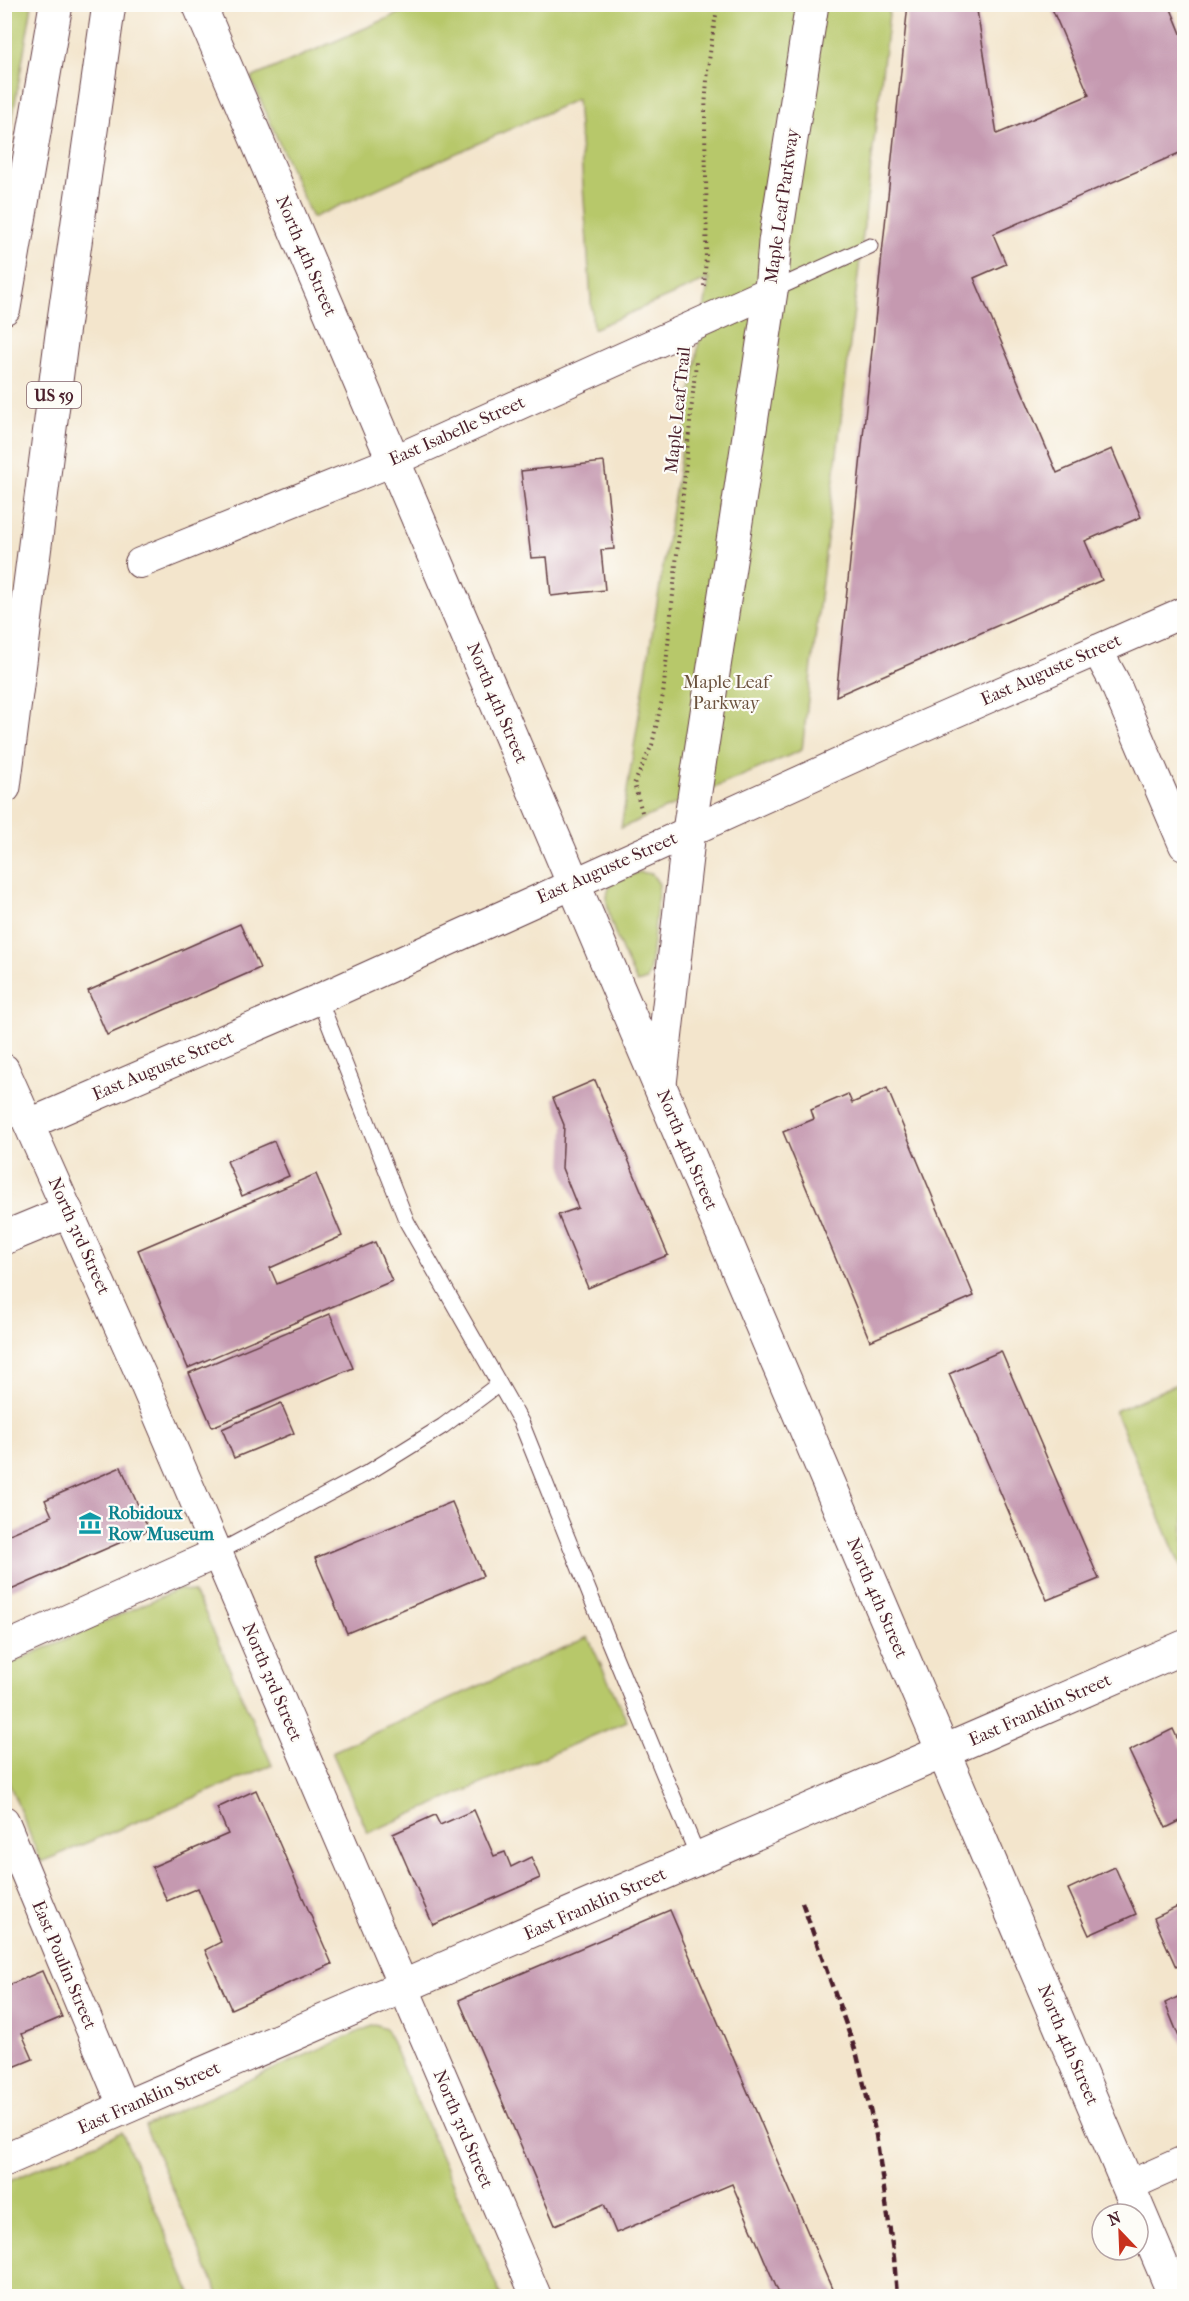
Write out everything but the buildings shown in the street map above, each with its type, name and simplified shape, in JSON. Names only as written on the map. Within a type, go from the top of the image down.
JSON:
[{"type":"street","points":[[4,308],[56,4]]},
{"type":"street","name":"US 59","points":[[4,787],[62,334],[109,4]]},
{"type":"street","name":"North 4th Street","points":[[199,4],[1175,2296]]},
{"type":"street","name":"Maple Leaf Parkway","points":[[660,1086],[689,831],[812,4]]},
{"type":"street","name":"East Isabelle Street","points":[[140,563],[393,460],[771,291]]},
{"type":"street","name":"East Auguste Street","points":[[29,1124],[319,999],[689,831],[1185,612]]},
{"type":"street","points":[[1097,650],[1114,681],[1185,845]]},
{"type":"street","name":"North 3rd Street","points":[[4,1069],[141,1375],[536,2296]]},
{"type":"street","points":[[4,1239],[67,1212]]},
{"type":"street","points":[[4,1648],[217,1553]]},
{"type":"street","name":"East Franklin Street","points":[[4,2160],[1185,1647]]},
{"type":"street","name":"East Poulin Street","points":[[4,1821],[124,2108]]},
{"type":"street","points":[[1128,2186],[1185,2161]]},
{"type":"lane","points":[[771,291],[870,246]]},
{"type":"lane","points":[[319,999],[407,1222],[521,1422],[699,1858]]},
{"type":"lane","points":[[217,1553],[369,1472],[442,1426],[500,1384]]},
{"type":"path","name":"Maple Leaf Trail","points":[[642,812],[634,784],[652,745],[663,695],[707,251],[705,113],[709,51],[718,4]]},
{"type":"green space","points":[[4,5],[32,5],[5,162]]},
{"type":"green space","points":[[418,5],[890,5],[802,750],[621,828],[709,279],[593,329],[577,99],[312,218],[251,78]]},
{"type":"green space","points":[[639,872],[652,874],[659,884],[650,969],[647,980],[637,983],[614,932],[607,903],[608,891],[613,883]]},
{"type":"green space","points":[[1184,1381],[1184,1574],[1115,1411]]},
{"type":"green space","points":[[178,1589],[193,1592],[203,1608],[272,1765],[41,1862],[5,1773],[5,1666]]},
{"type":"green space","points":[[588,1637],[627,1721],[368,1833],[332,1752]]},
{"type":"green space","points":[[374,2025],[386,2029],[501,2296],[219,2296],[145,2126]]},
{"type":"green space","points":[[122,2132],[192,2296],[5,2296],[5,2183]]},
{"type":"railway","points":[[802,1902],[857,2055],[876,2135],[894,2258],[897,2296]]},
{"type":"place","name":"Robidoux Row Museum","points":[[90,1523]]}]
